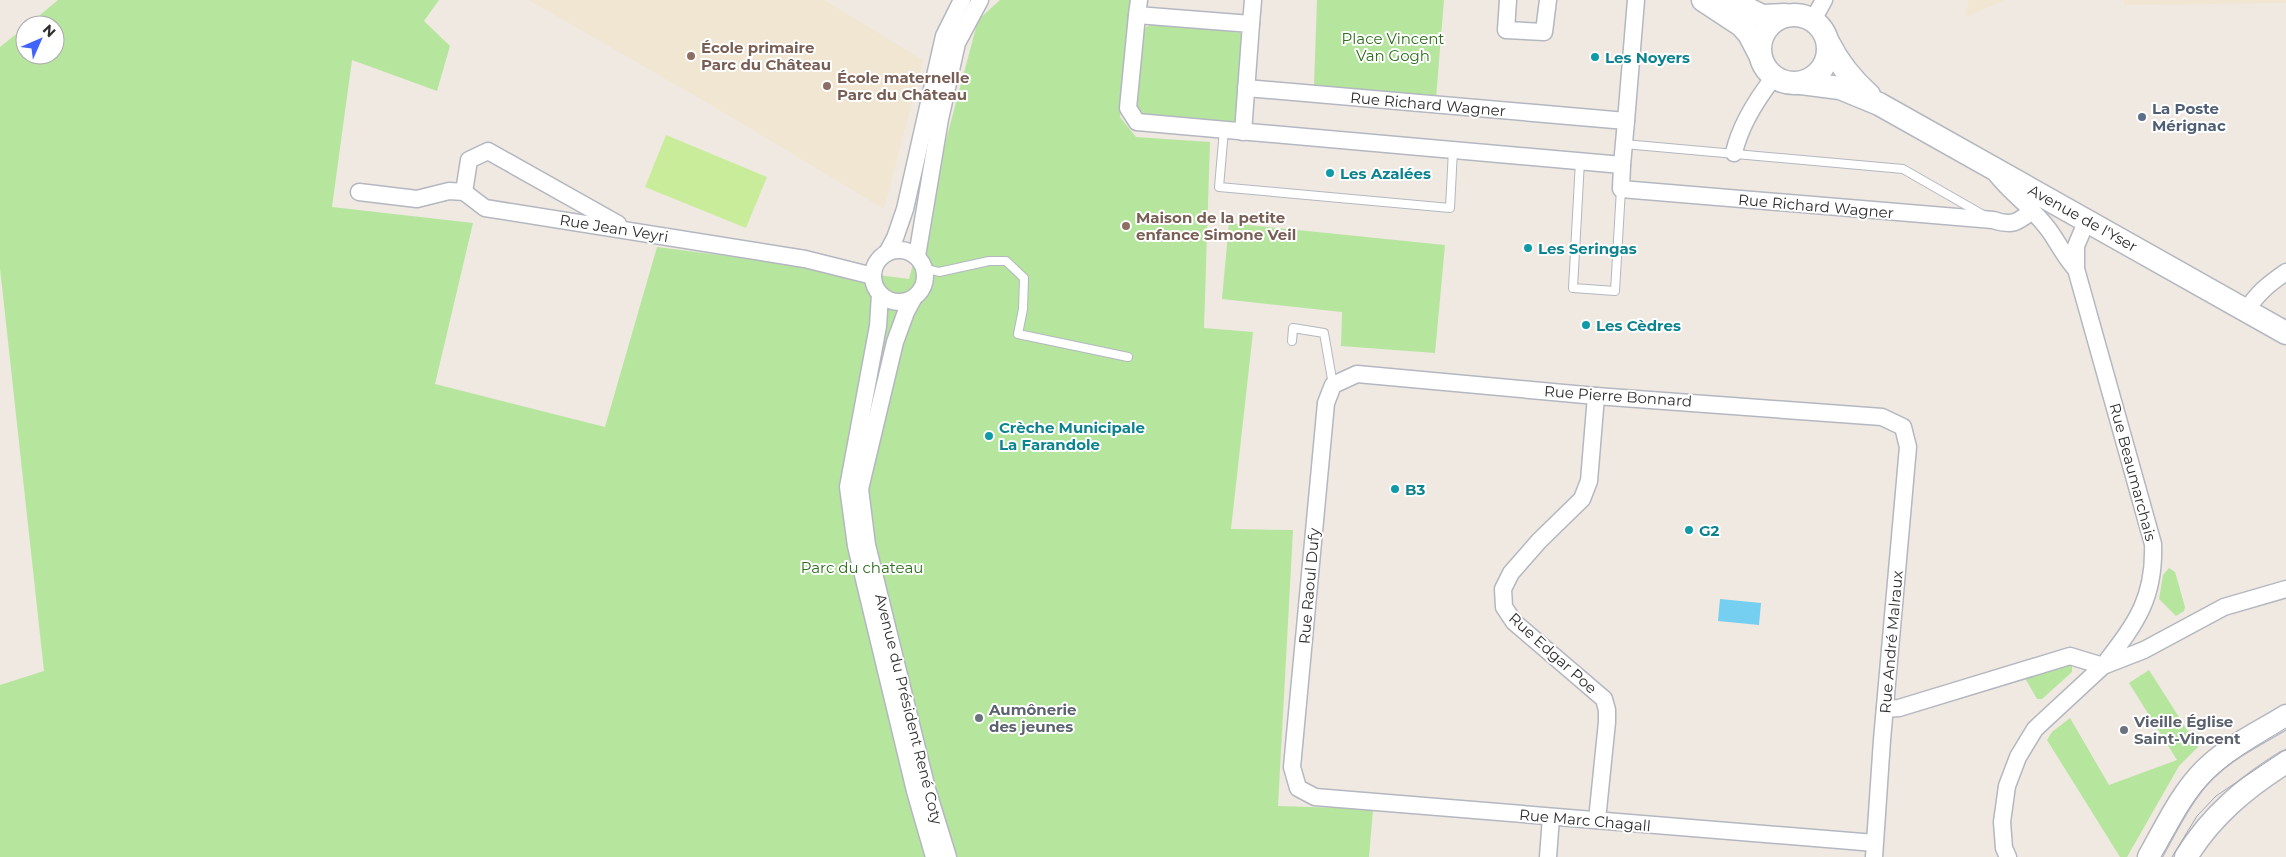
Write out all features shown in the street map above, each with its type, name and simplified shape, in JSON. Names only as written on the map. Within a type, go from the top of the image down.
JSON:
[{"type":"main road","points":[[1702,0],[1741,26],[1749,34],[1767,71],[1774,77],[1792,83],[1801,82],[1811,79],[1822,68],[1828,53],[1828,42],[1825,34],[1813,20],[1795,14],[1762,16],[1730,0]]},
{"type":"main road","points":[[1760,54],[1762,34],[1772,22],[1785,15]]},
{"type":"main road","name":"Avenue de l'Yser","points":[[1828,42],[1838,63],[1879,104]]},
{"type":"main road","name":"Avenue de l'Yser","points":[[1801,82],[1840,88],[1879,104],[2286,333]]},
{"type":"main road","points":[[2149,857],[2188,790],[2205,770],[2224,754],[2286,716]]},
{"type":"main road","points":[[2186,857],[2209,825],[2228,805],[2249,786],[2286,762]]},
{"type":"street","points":[[1243,132],[1253,0]]},
{"type":"street","points":[[1508,0],[1506,30],[1544,32],[1548,0]]},
{"type":"street","points":[[1621,190],[1636,0]]},
{"type":"street","points":[[1813,20],[1824,0]]},
{"type":"street","points":[[966,3],[940,119],[920,262],[925,282],[923,288],[913,299],[893,302],[880,295],[873,276],[877,262],[887,253],[895,238],[905,209],[944,36],[966,3]]},
{"type":"street","points":[[1251,24],[1138,7],[1128,108],[1137,122],[1622,165]]},
{"type":"street","points":[[1734,153],[1737,138],[1760,95],[1774,77]]},
{"type":"street","name":"Rue Richard Wagner","points":[[1246,88],[1626,121]]},
{"type":"street","points":[[359,192],[417,199],[449,191],[464,192],[469,160],[488,150],[626,229]]},
{"type":"street","name":"Rue Beaumarchais","points":[[1990,165],[2007,188],[2044,223],[2055,237],[2066,259],[2076,269]]},
{"type":"street","name":"Rue Richard Wagner","points":[[1621,190],[1993,220],[2006,224],[2020,221],[2032,211]]},
{"type":"street","name":"Rue Jean Veyri","points":[[464,192],[485,208],[805,259],[873,276]]},
{"type":"street","name":"Rue Beaumarchais","points":[[2087,220],[2076,246],[2076,269],[2117,432],[2128,452],[2153,544],[2153,575],[2146,602],[2131,629],[2103,666]]},
{"type":"street","points":[[887,253],[900,249],[920,262]]},
{"type":"street","points":[[2247,310],[2254,298],[2264,288],[2286,272]]},
{"type":"street","name":"Avenue du Président René Coty","points":[[880,295],[878,326],[848,487],[856,546],[915,791],[934,857]]},
{"type":"street","name":"Avenue du Président René Coty","points":[[913,299],[906,312],[896,342],[860,488],[867,545],[927,789],[948,857]]},
{"type":"street","name":"Rue Pierre Bonnard","points":[[1333,385],[1357,374],[1596,396],[1882,416],[1903,428]]},
{"type":"street","name":"Rue Raoul Dufy","points":[[1298,788],[1292,767],[1296,709],[1326,404],[1333,385]]},
{"type":"street","name":"Rue Edgar Poe","points":[[1596,396],[1589,482],[1582,499],[1539,541],[1511,573],[1503,589],[1504,607],[1514,622],[1604,699],[1607,722],[1597,820]]},
{"type":"street","name":"Rue André Malraux","points":[[1875,850],[1885,709],[1908,447],[1903,428]]},
{"type":"street","points":[[2008,857],[2004,848],[2002,822],[2007,786],[2018,757],[2035,729],[2103,666],[2144,650],[2224,608],[2286,589]]},
{"type":"street","points":[[1885,709],[1899,708],[2070,656],[2103,666]]},
{"type":"street","name":"Rue Marc Chagall","points":[[1298,788],[1315,797],[1597,820],[1875,850]]},
{"type":"street","points":[[1548,857],[1551,817]]},
{"type":"lane","points":[[1224,130],[1219,187],[1450,208],[1453,150]]},
{"type":"lane","points":[[1624,144],[1903,169],[1993,220]]},
{"type":"lane","points":[[1580,161],[1573,288],[1615,291],[1621,190]]},
{"type":"lane","points":[[920,262],[939,272],[989,261],[1006,261],[1024,278],[1023,309],[1018,334],[1128,357]]},
{"type":"lane","points":[[1292,340],[1293,328],[1324,333],[1333,385]]},
{"type":"shaded area","name":"École maternelle Parc du Château","points":[[529,0],[824,0],[923,60],[884,209],[723,112]]},
{"type":"shaded area","points":[[1969,0],[2004,0],[1966,17]]},
{"type":"shaded area","points":[[2124,0],[2286,0],[2286,3],[2125,5]]},
{"type":"green space","name":"Parc du chateau","points":[[58,0],[439,0],[424,21],[450,46],[437,91],[352,60],[332,207],[473,223],[435,384],[605,427],[657,247],[909,279],[978,20],[1000,0],[1130,0],[1120,117],[1136,137],[1210,142],[1204,328],[1253,332],[1231,529],[1293,530],[1278,806],[1373,809],[1369,857],[0,857],[0,685],[44,671],[0,268],[0,47],[15,35],[15,65],[65,65],[65,15],[40,15]]},
{"type":"green space","name":"Place Vincent Van Gogh","points":[[1317,0],[1444,0],[1436,98],[1314,86]]},
{"type":"green space","points":[[1157,23],[1241,33],[1244,37],[1243,132],[1144,120],[1136,110],[1142,34],[1146,27]]},
{"type":"green space","points":[[666,135],[767,177],[746,228],[645,187]]},
{"type":"green space","points":[[1229,223],[1445,245],[1435,353],[1341,346],[1342,312],[1222,299]]},
{"type":"green space","points":[[2169,568],[2175,572],[2185,607],[2184,611],[2176,616],[2159,599],[2163,575]]},
{"type":"green space","points":[[2066,663],[2072,665],[2072,672],[2042,699],[2037,699],[2025,678]]},
{"type":"green space","points":[[2149,670],[2198,747],[2179,766],[2127,857],[2120,857],[2047,740],[2052,732],[2070,718],[2109,785],[2177,760],[2129,683]]},
{"type":"water","points":[[1720,599],[1761,603],[1759,625],[1718,621]]},
{"type":"tram line","points":[[2161,857],[2191,806],[2211,780],[2241,756],[2286,728]]},
{"type":"tram line","points":[[2172,857],[2197,816],[2216,796],[2286,749]]},
{"type":"place","name":"École primaire Parc du Château","points":[[691,56]]},
{"type":"place","name":"Les Noyers","points":[[1595,57]]},
{"type":"place","name":"École maternelle Parc du Château","points":[[827,86]]},
{"type":"place","name":"La Poste Mérignac","points":[[2142,117]]},
{"type":"place","name":"Les Azalées","points":[[1330,173]]},
{"type":"place","name":"Maison de la petite enfance Simone Veil","points":[[1126,226]]},
{"type":"place","name":"Les Seringas","points":[[1528,248]]},
{"type":"place","name":"Les Cèdres","points":[[1586,325]]},
{"type":"place","name":"Crèche Municipale La Farandole","points":[[989,436]]},
{"type":"place","name":"B3","points":[[1395,489]]},
{"type":"place","name":"G2","points":[[1689,530]]},
{"type":"place","name":"Aumônerie des jeunes","points":[[979,718]]},
{"type":"place","name":"Vieille Église Saint-Vincent","points":[[2124,730]]}]
